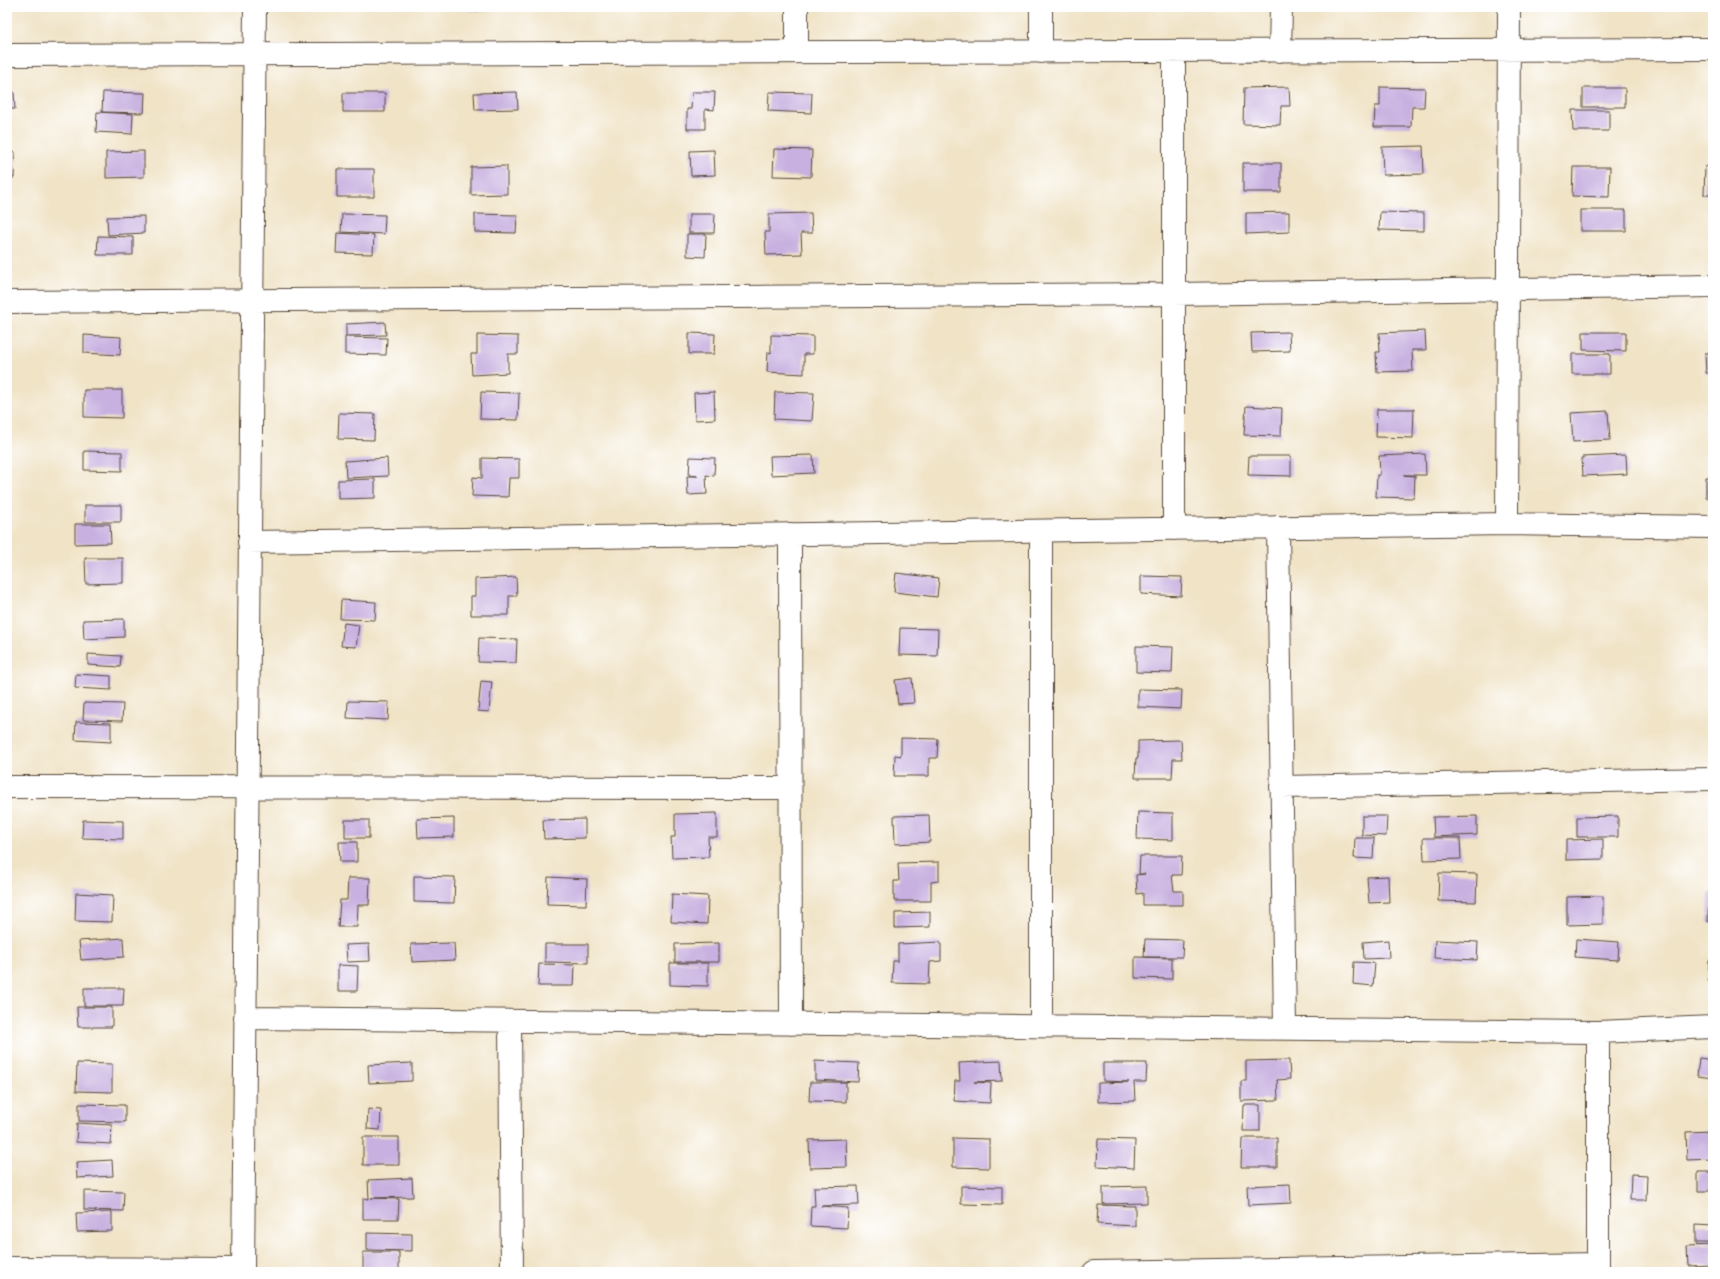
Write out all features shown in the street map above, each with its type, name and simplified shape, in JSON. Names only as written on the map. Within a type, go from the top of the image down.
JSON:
[{"type":"street","points":[[7,1268],[243,1271],[255,7]]},
{"type":"street","points":[[797,7],[797,52]]},
{"type":"street","points":[[1041,7],[1041,52]]},
{"type":"street","points":[[1280,51],[1281,7]]},
{"type":"street","points":[[1506,524],[1506,289],[1509,7]]},
{"type":"street","points":[[7,55],[1713,49]]},
{"type":"street","points":[[1174,51],[1174,529]]},
{"type":"street","points":[[7,302],[1174,294],[1713,286]]},
{"type":"street","points":[[249,542],[1506,524],[1713,527]]},
{"type":"street","points":[[1278,527],[1285,1028]]},
{"type":"street","points":[[1041,531],[1041,1026]]},
{"type":"street","points":[[790,534],[791,1024]]},
{"type":"street","points":[[1281,787],[1713,779]]},
{"type":"street","points":[[7,787],[790,788]]},
{"type":"street","points":[[245,1018],[1598,1032],[1713,1027]]},
{"type":"street","points":[[510,1021],[512,1272]]},
{"type":"street","points":[[1094,1272],[1598,1268],[1598,1032]]},
{"type":"building","points":[[469,7],[505,7],[505,10],[469,11]]},
{"type":"building","points":[[1289,87],[1290,106],[1281,106],[1280,125],[1243,124],[1244,88]]},
{"type":"building","points":[[1380,87],[1425,88],[1424,107],[1412,107],[1411,127],[1374,127],[1375,106],[1380,106]]},
{"type":"building","points":[[1583,88],[1625,88],[1625,107],[1583,107]]},
{"type":"building","points":[[7,92],[14,92],[15,109],[7,109]]},
{"type":"building","points":[[103,92],[145,93],[144,113],[102,112]]},
{"type":"building","points":[[517,92],[518,109],[475,110],[474,93]]},
{"type":"building","points":[[692,92],[715,92],[714,110],[705,109],[705,129],[687,129],[687,109],[691,109]]},
{"type":"building","points":[[769,92],[812,93],[811,113],[768,111]]},
{"type":"building","points":[[343,93],[385,93],[385,112],[343,112]]},
{"type":"building","points":[[1572,110],[1609,110],[1609,131],[1573,131]]},
{"type":"building","points":[[97,112],[133,114],[132,134],[96,132]]},
{"type":"building","points":[[1423,146],[1424,174],[1383,175],[1382,147]]},
{"type":"building","points":[[774,149],[812,150],[811,177],[773,176]]},
{"type":"building","points":[[714,150],[715,175],[691,176],[690,151]]},
{"type":"building","points":[[7,151],[15,152],[14,178],[7,178]]},
{"type":"building","points":[[144,151],[144,177],[106,178],[106,152]]},
{"type":"building","points":[[1243,163],[1281,163],[1281,192],[1243,192]]},
{"type":"building","points":[[507,166],[507,194],[471,195],[471,167]]},
{"type":"building","points":[[1705,166],[1713,167],[1713,195],[1704,195]]},
{"type":"building","points":[[1573,167],[1610,167],[1609,197],[1572,196]]},
{"type":"building","points":[[337,169],[374,169],[374,197],[337,197]]},
{"type":"building","points":[[1580,210],[1626,210],[1626,231],[1580,231]]},
{"type":"building","points":[[1289,212],[1289,232],[1246,234],[1246,213]]},
{"type":"building","points":[[1380,212],[1424,213],[1424,231],[1379,230]]},
{"type":"building","points":[[811,213],[812,233],[801,233],[802,254],[766,255],[765,232],[769,232],[769,214]]},
{"type":"building","points":[[342,214],[385,215],[384,234],[341,232]]},
{"type":"building","points":[[475,214],[517,215],[516,233],[475,232]]},
{"type":"building","points":[[689,214],[715,214],[714,233],[689,233]]},
{"type":"building","points":[[144,216],[144,233],[108,235],[107,217]]},
{"type":"building","points":[[337,233],[374,235],[373,254],[336,253]]},
{"type":"building","points":[[687,234],[706,234],[705,257],[687,256]]},
{"type":"building","points":[[98,236],[133,237],[133,255],[97,255]]},
{"type":"building","points":[[385,322],[386,335],[346,336],[346,324]]},
{"type":"building","points":[[1425,331],[1426,350],[1412,350],[1413,371],[1377,372],[1376,352],[1380,352],[1379,333]]},
{"type":"building","points":[[1289,332],[1290,351],[1252,352],[1251,333]]},
{"type":"building","points":[[1583,332],[1626,332],[1626,351],[1583,350]]},
{"type":"building","points":[[689,333],[715,334],[714,354],[689,354]]},
{"type":"building","points":[[84,335],[121,337],[120,355],[84,353]]},
{"type":"building","points":[[477,335],[518,336],[518,354],[508,354],[508,373],[472,375],[471,354],[477,354]]},
{"type":"building","points":[[771,335],[813,336],[813,354],[804,354],[804,374],[767,372],[768,352],[771,353]]},
{"type":"building","points":[[345,337],[387,338],[386,355],[345,354]]},
{"type":"building","points":[[1705,353],[1713,353],[1713,373],[1706,373]]},
{"type":"building","points":[[1572,354],[1610,354],[1610,374],[1572,374]]},
{"type":"building","points":[[84,390],[122,390],[122,418],[84,417]]},
{"type":"building","points":[[481,392],[519,393],[518,420],[480,419]]},
{"type":"building","points":[[714,392],[715,419],[695,420],[694,393]]},
{"type":"building","points":[[775,392],[814,393],[812,421],[774,419]]},
{"type":"building","points":[[1246,406],[1282,408],[1281,436],[1244,435]]},
{"type":"building","points":[[1377,409],[1414,409],[1413,438],[1376,437]]},
{"type":"building","points":[[1608,411],[1610,440],[1573,442],[1571,413]]},
{"type":"building","points":[[339,413],[375,414],[374,440],[338,439]]},
{"type":"building","points":[[84,451],[122,452],[122,471],[84,470]]},
{"type":"building","points":[[1425,454],[1426,475],[1403,475],[1415,476],[1414,498],[1376,497],[1377,475],[1380,475],[1379,456]]},
{"type":"building","points":[[813,455],[814,473],[771,475],[770,456]]},
{"type":"building","points":[[1626,455],[1627,474],[1583,476],[1582,457]]},
{"type":"building","points":[[1249,456],[1291,456],[1291,476],[1248,475]]},
{"type":"building","points":[[690,457],[715,458],[714,476],[706,475],[707,494],[688,495],[687,476],[698,476],[689,475]]},
{"type":"building","points":[[387,458],[388,476],[346,478],[345,461]]},
{"type":"building","points":[[482,458],[519,459],[519,478],[509,478],[508,497],[472,496],[473,477],[482,478]]},
{"type":"building","points":[[1706,477],[1713,477],[1713,497],[1706,498]]},
{"type":"building","points":[[375,479],[375,498],[338,499],[338,480]]},
{"type":"building","points":[[85,505],[121,505],[121,522],[85,522]]},
{"type":"building","points":[[75,524],[110,524],[111,543],[75,544]]},
{"type":"building","points":[[85,558],[123,558],[123,583],[86,584]]},
{"type":"building","points":[[896,573],[939,578],[937,597],[894,592]]},
{"type":"building","points":[[1141,576],[1182,577],[1181,596],[1141,594]]},
{"type":"building","points":[[516,577],[517,596],[509,596],[509,615],[471,615],[471,596],[475,596],[475,579]]},
{"type":"building","points":[[341,600],[376,602],[375,620],[340,619]]},
{"type":"building","points":[[124,619],[124,637],[84,639],[83,620]]},
{"type":"building","points":[[344,623],[359,625],[356,647],[341,646]]},
{"type":"building","points":[[900,628],[938,629],[937,656],[899,655]]},
{"type":"building","points":[[479,638],[517,639],[516,663],[478,662]]},
{"type":"building","points":[[1136,646],[1173,647],[1172,673],[1136,672]]},
{"type":"building","points":[[88,654],[121,656],[120,667],[88,665]]},
{"type":"building","points":[[76,674],[111,676],[111,690],[75,688]]},
{"type":"building","points":[[912,678],[914,703],[898,704],[895,680]]},
{"type":"building","points":[[481,681],[492,682],[489,712],[478,711]]},
{"type":"building","points":[[1138,689],[1182,690],[1181,709],[1138,707]]},
{"type":"building","points":[[348,701],[389,702],[388,720],[347,718]]},
{"type":"building","points":[[84,703],[123,704],[122,721],[83,720]]},
{"type":"building","points":[[76,722],[111,723],[111,742],[75,740]]},
{"type":"building","points":[[901,738],[938,739],[937,758],[929,758],[929,776],[894,776],[895,755],[901,756]]},
{"type":"building","points":[[1181,740],[1182,759],[1173,759],[1172,778],[1135,778],[1136,758],[1138,758],[1138,741]]},
{"type":"building","points":[[1138,812],[1173,813],[1173,840],[1137,839]]},
{"type":"building","points":[[717,813],[717,837],[708,837],[709,857],[672,858],[671,837],[675,837],[675,814]]},
{"type":"building","points":[[929,815],[930,842],[895,844],[894,816]]},
{"type":"building","points":[[1362,816],[1387,816],[1386,836],[1362,835]]},
{"type":"building","points":[[1477,816],[1477,835],[1434,837],[1433,817]]},
{"type":"building","points":[[1618,816],[1618,837],[1577,837],[1577,817]]},
{"type":"building","points":[[454,818],[454,837],[418,838],[417,819]]},
{"type":"building","points":[[585,819],[585,838],[544,839],[543,820]]},
{"type":"building","points":[[83,820],[123,821],[123,839],[82,838]]},
{"type":"building","points":[[345,820],[369,820],[369,838],[345,838]]},
{"type":"building","points":[[1355,838],[1374,838],[1373,859],[1354,858]]},
{"type":"building","points":[[1423,838],[1460,838],[1461,859],[1424,860]]},
{"type":"building","points":[[1603,839],[1603,859],[1566,860],[1566,840]]},
{"type":"building","points":[[339,842],[357,842],[357,862],[340,862]]},
{"type":"building","points":[[1140,856],[1182,856],[1181,875],[1172,875],[1174,891],[1183,891],[1183,905],[1143,905],[1143,893],[1137,894],[1136,875],[1145,874],[1139,874]]},
{"type":"building","points":[[939,862],[939,881],[931,882],[931,901],[894,901],[894,881],[899,881],[898,863]]},
{"type":"building","points":[[1439,873],[1477,874],[1476,902],[1438,901]]},
{"type":"building","points":[[414,876],[455,877],[454,903],[414,902]]},
{"type":"building","points":[[1388,876],[1389,902],[1369,903],[1367,877]]},
{"type":"building","points":[[548,877],[587,879],[586,905],[547,904]]},
{"type":"building","points":[[348,878],[370,878],[369,905],[358,905],[357,927],[338,927],[340,900],[347,900]]},
{"type":"building","points":[[76,893],[113,895],[112,922],[75,921]]},
{"type":"building","points":[[1709,893],[1713,893],[1713,922],[1708,922]]},
{"type":"building","points":[[672,894],[708,896],[707,924],[671,922]]},
{"type":"building","points":[[1603,896],[1603,924],[1567,925],[1567,897]]},
{"type":"building","points":[[930,912],[930,927],[895,928],[895,913]]},
{"type":"building","points":[[123,938],[124,957],[81,960],[79,941]]},
{"type":"building","points":[[1145,939],[1183,940],[1182,957],[1144,957]]},
{"type":"building","points":[[1576,939],[1619,942],[1618,960],[1575,957]]},
{"type":"building","points":[[1388,940],[1389,958],[1364,959],[1363,942]]},
{"type":"building","points":[[1435,940],[1478,942],[1477,960],[1434,958]]},
{"type":"building","points":[[941,942],[941,961],[930,962],[929,984],[892,983],[893,961],[898,961],[898,944]]},
{"type":"building","points":[[454,943],[455,960],[412,962],[411,944]]},
{"type":"building","points":[[719,943],[719,962],[675,962],[675,944]]},
{"type":"building","points":[[369,944],[370,961],[347,962],[346,945]]},
{"type":"building","points":[[545,944],[588,944],[588,963],[545,962]]},
{"type":"building","points":[[1135,957],[1172,958],[1172,979],[1135,978]]},
{"type":"building","points":[[1709,960],[1713,960],[1713,981],[1708,981]]},
{"type":"building","points":[[1354,962],[1375,963],[1373,986],[1353,984]]},
{"type":"building","points":[[670,963],[708,963],[708,986],[670,985]]},
{"type":"building","points":[[539,964],[575,965],[574,986],[538,986]]},
{"type":"building","points":[[338,965],[358,966],[357,991],[338,991]]},
{"type":"building","points":[[84,988],[124,988],[123,1006],[84,1006]]},
{"type":"building","points":[[77,1007],[112,1007],[112,1027],[78,1027]]},
{"type":"building","points":[[1699,1058],[1713,1060],[1713,1078],[1697,1076]]},
{"type":"building","points":[[1289,1060],[1290,1079],[1277,1080],[1278,1100],[1241,1101],[1241,1081],[1246,1081],[1246,1061]]},
{"type":"building","points":[[815,1061],[859,1063],[858,1082],[815,1080]]},
{"type":"building","points":[[1001,1061],[1002,1081],[974,1082],[991,1083],[990,1103],[954,1101],[955,1081],[960,1081],[959,1063]]},
{"type":"building","points":[[77,1063],[112,1064],[112,1092],[76,1091]]},
{"type":"building","points":[[412,1063],[412,1081],[369,1083],[368,1065]]},
{"type":"building","points":[[1103,1063],[1147,1063],[1146,1082],[1134,1082],[1135,1101],[1098,1102],[1098,1083],[1129,1082],[1103,1081]]},
{"type":"building","points":[[810,1082],[846,1082],[846,1102],[809,1101]]},
{"type":"building","points":[[79,1104],[125,1105],[125,1122],[79,1121]]},
{"type":"building","points":[[1244,1105],[1260,1105],[1260,1131],[1243,1131]]},
{"type":"building","points":[[368,1109],[381,1110],[380,1130],[367,1129]]},
{"type":"building","points":[[77,1123],[112,1125],[111,1144],[76,1142]]},
{"type":"building","points":[[1713,1131],[1713,1159],[1687,1160],[1686,1132]]},
{"type":"building","points":[[363,1137],[399,1137],[399,1165],[363,1165]]},
{"type":"building","points":[[953,1138],[989,1139],[989,1168],[953,1167]]},
{"type":"building","points":[[1242,1138],[1277,1138],[1277,1167],[1241,1167]]},
{"type":"building","points":[[846,1139],[847,1167],[810,1168],[809,1140]]},
{"type":"building","points":[[1098,1139],[1135,1140],[1134,1168],[1097,1166]]},
{"type":"building","points":[[112,1160],[113,1176],[77,1178],[76,1162]]},
{"type":"building","points":[[1698,1172],[1713,1172],[1713,1191],[1698,1191]]},
{"type":"building","points":[[1631,1174],[1647,1175],[1646,1200],[1630,1200]]},
{"type":"building","points":[[412,1178],[413,1197],[371,1198],[399,1199],[398,1219],[363,1219],[363,1198],[369,1199],[368,1180]]},
{"type":"building","points":[[1290,1184],[1291,1203],[1248,1205],[1247,1186]]},
{"type":"building","points":[[858,1186],[859,1205],[821,1206],[848,1208],[847,1228],[810,1226],[811,1206],[815,1206],[814,1187]]},
{"type":"building","points":[[961,1186],[1002,1187],[1002,1205],[961,1204]]},
{"type":"building","points":[[1147,1186],[1147,1203],[1103,1204],[1103,1187]]},
{"type":"building","points":[[84,1191],[124,1192],[123,1211],[84,1210]]},
{"type":"building","points":[[1098,1205],[1135,1206],[1135,1226],[1097,1224]]},
{"type":"building","points":[[112,1212],[112,1231],[77,1232],[76,1213]]},
{"type":"building","points":[[1696,1225],[1713,1226],[1713,1243],[1696,1243]]},
{"type":"building","points":[[367,1233],[412,1234],[412,1251],[367,1250]]},
{"type":"building","points":[[1713,1245],[1713,1265],[1688,1266],[1687,1246]]},
{"type":"building","points":[[363,1252],[399,1252],[399,1271],[363,1272]]}]
